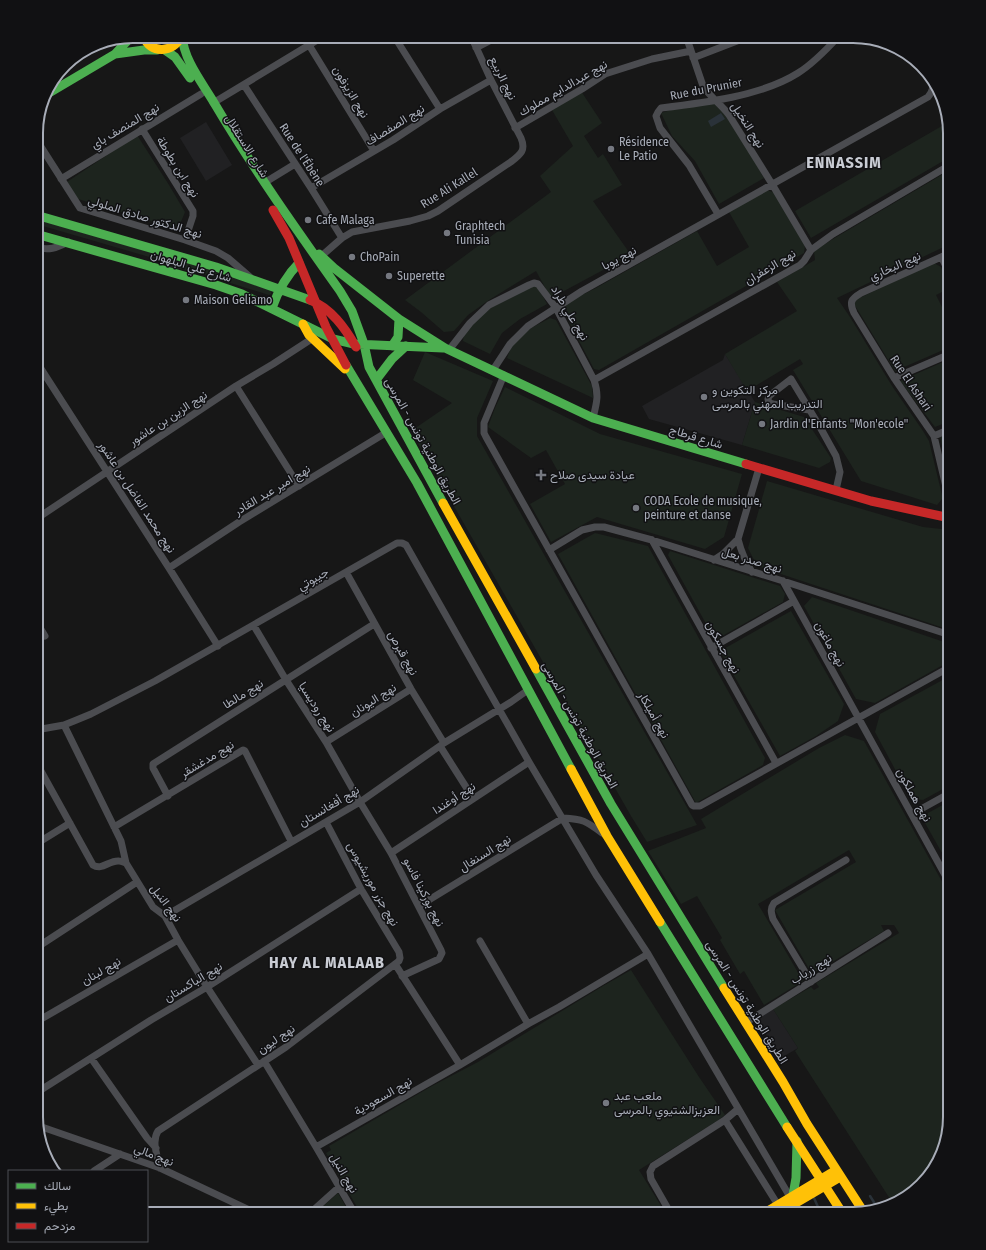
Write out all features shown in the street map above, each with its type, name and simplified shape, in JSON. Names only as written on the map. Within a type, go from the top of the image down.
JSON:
[{"type":"main road","name":"شارع الاستقلال","points":[[147,43],[148,45],[175,57],[180,63],[277,215],[289,238],[299,263]]},
{"type":"main road","points":[[115,54],[144,50],[162,50],[176,45],[177,43]]},
{"type":"main road","name":"شارع الاستقلال","points":[[183,43],[189,61],[214,103],[264,182],[302,237]]},
{"type":"main road","points":[[54,90],[115,54],[125,44]]},
{"type":"main road","name":"شارع علي البلهوان","points":[[43,217],[166,252],[251,279],[316,302]]},
{"type":"main road","name":"شارع علي البلهوان","points":[[43,236],[216,285],[242,294],[333,339],[354,344],[447,349]]},
{"type":"main road","name":"الطريق الوطنية تونس - المرسى","points":[[302,237],[319,258],[352,311],[364,344],[369,367],[404,433],[611,804],[745,1023],[783,1082],[807,1124],[860,1206]]},
{"type":"main road","name":"شارع قرطاج","points":[[319,258],[334,268],[398,319],[447,349],[593,418],[871,501],[943,517]]},
{"type":"main road","points":[[272,308],[285,278],[299,263],[326,327],[351,374],[417,483],[607,836],[764,1090],[838,1207]]},
{"type":"main road","points":[[316,302],[335,317],[348,333],[369,367]]},
{"type":"main road","points":[[392,346],[398,336],[398,319]]},
{"type":"main road","points":[[303,324],[306,332],[351,374]]},
{"type":"main road","points":[[376,380],[392,359],[406,346]]},
{"type":"main road","points":[[792,1196],[796,1178],[797,1141]]},
{"type":"main road","points":[[784,1207],[838,1173]]},
{"type":"main road","points":[[782,1207],[792,1196],[822,1182]]},
{"type":"street","points":[[214,103],[312,43]]},
{"type":"street","points":[[398,43],[440,110]]},
{"type":"street","name":"نهج الربيع","points":[[474,43],[515,128]]},
{"type":"street","points":[[476,48],[486,43]]},
{"type":"street","name":"نهج النخيل","points":[[688,43],[703,86],[729,115],[772,184]]},
{"type":"street","name":"نهج عبدالدايم مملوك","points":[[515,128],[605,74],[652,59],[692,55],[729,43]]},
{"type":"street","name":"Rue du Prunier","points":[[718,214],[689,165],[660,128],[656,116],[658,112],[661,108],[715,101],[756,90],[788,79],[799,72],[831,43]]},
{"type":"street","name":"نهج الزيزفون","points":[[309,45],[374,151]]},
{"type":"street","name":"نهج الصفصاف","points":[[311,188],[491,80]]},
{"type":"street","name":"Rue de l'Ébène","points":[[244,85],[342,238]]},
{"type":"street","name":"نهج يوبا","points":[[492,370],[518,335],[528,326],[582,291],[928,97],[932,90]]},
{"type":"street","name":"نهج المنصف باي","points":[[61,178],[200,94]]},
{"type":"street","name":"Rue Ali Kallel","points":[[319,258],[342,238],[352,232],[417,220],[438,211],[519,156],[523,148],[523,143],[515,128]]},
{"type":"street","name":"نهج ابن بطوطة","points":[[142,129],[193,212],[185,240]]},
{"type":"street","name":"نهج الدكتور صادق الملولي","points":[[43,150],[80,208],[185,240],[221,254],[235,264],[251,279]]},
{"type":"street","points":[[264,182],[295,164]]},
{"type":"street","name":"نهج الزعفران","points":[[594,380],[800,265],[811,250],[859,218],[943,169]]},
{"type":"street","points":[[772,184],[811,250]]},
{"type":"street","points":[[43,248],[49,249],[68,242]]},
{"type":"street","name":"نهج البخاري","points":[[851,302],[861,293],[942,258]]},
{"type":"street","name":"نهج علي طراد","points":[[447,349],[470,323],[489,305],[529,284],[538,284],[556,308],[594,380],[598,391],[598,402],[593,418]]},
{"type":"street","name":"Rue El Ashari","points":[[851,302],[851,307],[854,313],[894,378],[934,436],[943,473]]},
{"type":"street","name":"نهج الزين بن عاشور","points":[[43,514],[236,386],[313,338]]},
{"type":"street","points":[[894,378],[943,357]]},
{"type":"street","name":"نهج محمد الفاضل بن عاشور","points":[[43,372],[218,646]]},
{"type":"street","name":"نهج أميلكار","points":[[504,375],[484,423],[484,433],[692,805],[700,806],[943,671]]},
{"type":"street","points":[[809,410],[770,403],[768,399],[769,396],[791,379],[836,456],[840,472],[836,490]]},
{"type":"street","points":[[236,386],[299,486]]},
{"type":"street","name":"نهج امير عبد القادر","points":[[169,568],[239,522],[387,432]]},
{"type":"street","points":[[934,436],[943,432]]},
{"type":"street","points":[[714,560],[731,547],[738,539],[759,468]]},
{"type":"street","name":"نهج صدر بعل","points":[[549,550],[582,530],[595,527],[604,527],[652,540],[783,581],[943,634]]},
{"type":"street","points":[[738,539],[741,551],[752,572]]},
{"type":"street","name":"نهج جسكون","points":[[652,540],[776,763]]},
{"type":"street","name":"جيبوتي","points":[[43,729],[64,725],[98,710],[155,681],[254,626],[397,543],[406,545],[529,762],[596,875],[648,954],[738,1109],[792,1196]]},
{"type":"street","name":"نهج قبرص","points":[[346,572],[473,798]]},
{"type":"street","name":"نهج ماغون","points":[[783,581],[859,718]]},
{"type":"street","points":[[711,648],[794,601]]},
{"type":"street","name":"نهج مالطا","points":[[168,796],[153,768],[153,764],[374,624]]},
{"type":"street","name":"نهج روديسيا","points":[[254,626],[286,680],[326,742],[360,802]]},
{"type":"street","name":"نهج اليونان","points":[[326,742],[411,689]]},
{"type":"street","name":"نهج أفغانستان","points":[[165,916],[360,802],[442,744],[516,699],[528,690]]},
{"type":"street","name":"نهج هملكون","points":[[859,718],[943,871]]},
{"type":"street","name":"نهج النيل","points":[[64,725],[121,841],[126,863],[137,882],[153,907],[165,916],[207,987],[261,1063],[316,1147],[351,1207]]},
{"type":"street","name":"نهج مدغشقر","points":[[114,827],[168,796],[241,750],[244,750],[291,841]]},
{"type":"street","name":"نهج أوغندا","points":[[391,852],[529,762]]},
{"type":"street","points":[[43,775],[93,865],[96,868],[100,868],[118,861],[126,863]]},
{"type":"street","points":[[912,814],[943,797]]},
{"type":"street","name":"نهج بوركينا فاسو","points":[[360,802],[391,852],[441,950],[441,956],[439,959],[402,976]]},
{"type":"street","points":[[563,818],[581,819],[588,822],[607,836]]},
{"type":"street","name":"نهج السنغال","points":[[419,906],[563,818]]},
{"type":"street","name":"نهج جزر موريشيوس","points":[[326,822],[361,889],[399,952],[400,958]]},
{"type":"street","points":[[43,840],[70,823]]},
{"type":"street","points":[[811,982],[773,918],[771,907],[774,903],[846,860]]},
{"type":"street","points":[[43,943],[137,882]]},
{"type":"street","name":"نهج الباكستان","points":[[43,1088],[207,987],[361,889]]},
{"type":"street","name":"نهج زرياب","points":[[745,1023],[888,932]]},
{"type":"street","name":"نهج لبنان","points":[[43,1018],[178,940]]},
{"type":"street","points":[[480,941],[528,1024]]},
{"type":"street","name":"نهج السعودية","points":[[316,1147],[460,1065],[648,954]]},
{"type":"street","name":"نهج ليون","points":[[156,1148],[155,1139],[158,1131],[286,1047],[395,964],[400,958]]},
{"type":"street","points":[[395,964],[460,1065]]},
{"type":"street","points":[[90,1058],[147,1138],[156,1148],[160,1168]]},
{"type":"street","points":[[667,1207],[651,1179],[650,1172],[653,1166],[725,1120],[738,1109]]},
{"type":"street","points":[[725,1120],[777,1207]]},
{"type":"street","name":"نهج مالي","points":[[44,1128],[160,1168],[243,1207]]},
{"type":"street","points":[[96,1170],[120,1154]]},
{"type":"street","points":[[316,1207],[339,1187]]},
{"type":"shaded area","points":[[581,91],[602,123],[584,136],[598,158],[603,154],[622,185],[593,201],[631,255],[551,298],[536,271],[468,315],[454,331],[444,332],[405,300],[551,192],[540,176],[573,146],[552,110]]},
{"type":"shaded area","points":[[717,103],[747,147],[764,178],[719,204],[695,161],[672,136],[661,113],[677,108]]},
{"type":"shaded area","points":[[721,113],[725,119],[711,127],[708,121]]},
{"type":"shaded area","points":[[206,122],[232,165],[206,181],[180,138]]},
{"type":"shaded area","points":[[942,126],[943,161],[811,238],[795,211]]},
{"type":"shaded area","points":[[137,135],[185,212],[178,229],[78,199],[67,182]]},
{"type":"shaded area","points":[[943,174],[943,247],[837,298],[892,386],[929,441],[942,495],[942,499],[937,505],[861,481],[793,370],[803,364],[800,359],[747,391],[725,354],[797,311],[777,282],[815,260],[814,251]]},
{"type":"shaded area","points":[[767,190],[775,193],[805,246],[804,253],[599,370],[594,369],[562,309],[564,304],[596,288],[697,231],[717,266],[749,247],[729,212]]},
{"type":"shaded area","points":[[43,221],[193,265],[271,290],[271,294],[269,295],[192,271],[169,267],[170,263],[43,226]]},
{"type":"shaded area","points":[[934,263],[941,267],[943,271],[943,292],[936,295],[943,309],[943,350],[895,371],[854,304],[857,299]]},
{"type":"shaded area","points":[[535,282],[547,304],[520,319],[502,333],[490,354],[463,341],[464,332],[482,313]]},
{"type":"shaded area","points":[[550,318],[556,320],[592,386],[593,398],[507,358],[513,342],[531,328]]},
{"type":"shaded area","points":[[425,352],[493,381],[477,418],[477,436],[697,825],[647,842],[631,816],[411,431],[452,403],[413,380]]},
{"type":"shaded area","name":"مركز التكوين و التدريب المهني بالمرسى","points":[[725,354],[755,402],[742,445],[649,419],[642,406],[723,360]]},
{"type":"shaded area","points":[[943,362],[943,424],[935,427],[900,381]]},
{"type":"shaded area","points":[[505,387],[600,434],[742,474],[724,537],[705,549],[597,517],[551,542],[530,504],[565,484],[546,450],[531,458],[488,427]]},
{"type":"shaded area","points":[[755,402],[804,417],[831,458],[830,462],[819,468],[742,445]]},
{"type":"shaded area","points":[[943,436],[943,450],[940,437]]},
{"type":"shaded area","points":[[767,481],[923,527],[943,529],[943,628],[757,566],[748,548]]},
{"type":"shaded area","points":[[595,533],[648,546],[765,758],[763,765],[696,803],[558,554]]},
{"type":"shaded area","points":[[670,551],[780,586],[785,594],[783,602],[715,640],[668,555]]},
{"type":"shaded area","points":[[812,597],[943,642],[943,665],[875,703],[856,699],[804,606]]},
{"type":"shaded area","points":[[791,611],[844,704],[838,721],[816,736],[780,756],[720,651]]},
{"type":"shaded area","points":[[943,680],[943,789],[923,800],[911,799],[875,732],[880,714]]},
{"type":"shaded area","points":[[845,735],[864,741],[943,883],[943,1117],[941,1135],[934,1157],[921,1176],[903,1192],[890,1199],[795,1051],[798,1048],[773,1009],[811,987],[814,990],[819,987],[816,983],[899,933],[894,925],[881,925],[884,931],[812,974],[775,910],[856,862],[849,850],[758,904],[803,981],[764,1005],[744,971],[740,974],[720,940],[722,938],[697,896],[681,904],[648,851],[706,828],[701,819],[819,748]]},
{"type":"shaded area","points":[[943,805],[943,855],[925,823],[928,813]]},
{"type":"shaded area","points":[[631,970],[725,1115],[639,1170],[662,1207],[357,1207],[326,1153],[331,1150],[329,1146],[432,1086],[478,1062]]},
{"type":"shaded area","points":[[773,1009],[798,1048],[781,1058],[756,1019]]},
{"type":"shaded area","points":[[338,1193],[346,1207],[322,1207]]},
{"type":"waterway","points":[[870,1196],[875,1204]]},
{"type":"waterway","points":[[814,1198],[818,1207]]},
{"type":"traffic: fast","points":[[183,43],[198,78],[228,126],[352,311],[364,344],[369,367],[443,503]]},
{"type":"traffic: fast","points":[[54,90],[115,54],[125,44]]},
{"type":"traffic: fast","points":[[115,54],[144,50],[157,50]]},
{"type":"traffic: fast","points":[[165,50],[175,57],[190,78]]},
{"type":"traffic: fast","points":[[43,217],[216,267],[310,300]]},
{"type":"traffic: fast","points":[[43,236],[216,285],[242,294],[333,339],[354,344],[443,348]]},
{"type":"traffic: fast","points":[[319,254],[334,268],[399,319],[445,348],[593,418],[746,464]]},
{"type":"traffic: fast","points":[[272,308],[283,284],[299,263]]},
{"type":"traffic: fast","points":[[392,346],[398,337],[399,319]]},
{"type":"traffic: fast","points":[[376,380],[392,359],[406,346]]},
{"type":"traffic: fast","points":[[346,365],[417,483],[571,769]]},
{"type":"traffic: fast","points":[[536,669],[611,804],[724,988]]},
{"type":"traffic: fast","points":[[660,922],[787,1127]]},
{"type":"traffic: fast","points":[[793,1195],[796,1178],[797,1141]]},
{"type":"traffic: slow","points":[[148,43],[151,46],[162,50],[177,43]]},
{"type":"traffic: slow","points":[[303,324],[309,335],[345,369]]},
{"type":"traffic: slow","points":[[443,503],[536,669]]},
{"type":"traffic: slow","points":[[571,769],[607,836],[660,922]]},
{"type":"traffic: slow","points":[[724,988],[783,1082],[807,1124],[860,1206]]},
{"type":"traffic: slow","points":[[787,1127],[838,1207]]},
{"type":"traffic: slow","points":[[775,1207],[836,1170]]},
{"type":"traffic: slow","points":[[789,1207],[840,1177]]},
{"type":"traffic: jam","points":[[273,210],[289,238],[326,327],[346,365]]},
{"type":"traffic: jam","points":[[310,300],[324,308],[337,319],[356,347]]},
{"type":"traffic: jam","points":[[746,464],[871,501],[943,516]]},
{"type":"place","name":"Résidence Le Patio","points":[[611,149]]},
{"type":"place","name":"Cafe Malaga","points":[[308,220]]},
{"type":"place","name":"Graphtech Tunisia","points":[[447,233]]},
{"type":"place","name":"ChoPain","points":[[352,257]]},
{"type":"place","name":"Superette","points":[[389,276]]},
{"type":"place","name":"Maison Geliamo","points":[[186,300]]},
{"type":"place","name":"مركز التكوين و التدريب المهني بالمرسى","points":[[704,397]]},
{"type":"place","name":"Jardin d'Enfants \"Mon'ecole\"","points":[[762,424]]},
{"type":"place","name":"عيادة سيدى صلاح","points":[[541,475]]},
{"type":"place","name":"CODA Ecole de musique, peinture et danse","points":[[636,508]]},
{"type":"place","name":"ملعب عبد العزيزالشتيوي بالمرسى","points":[[606,1103]]},
{"type":"district","name":"ENNASSIM","points":[[844,162]]},
{"type":"district","name":"HAY AL MALAAB","points":[[327,962]]}]
